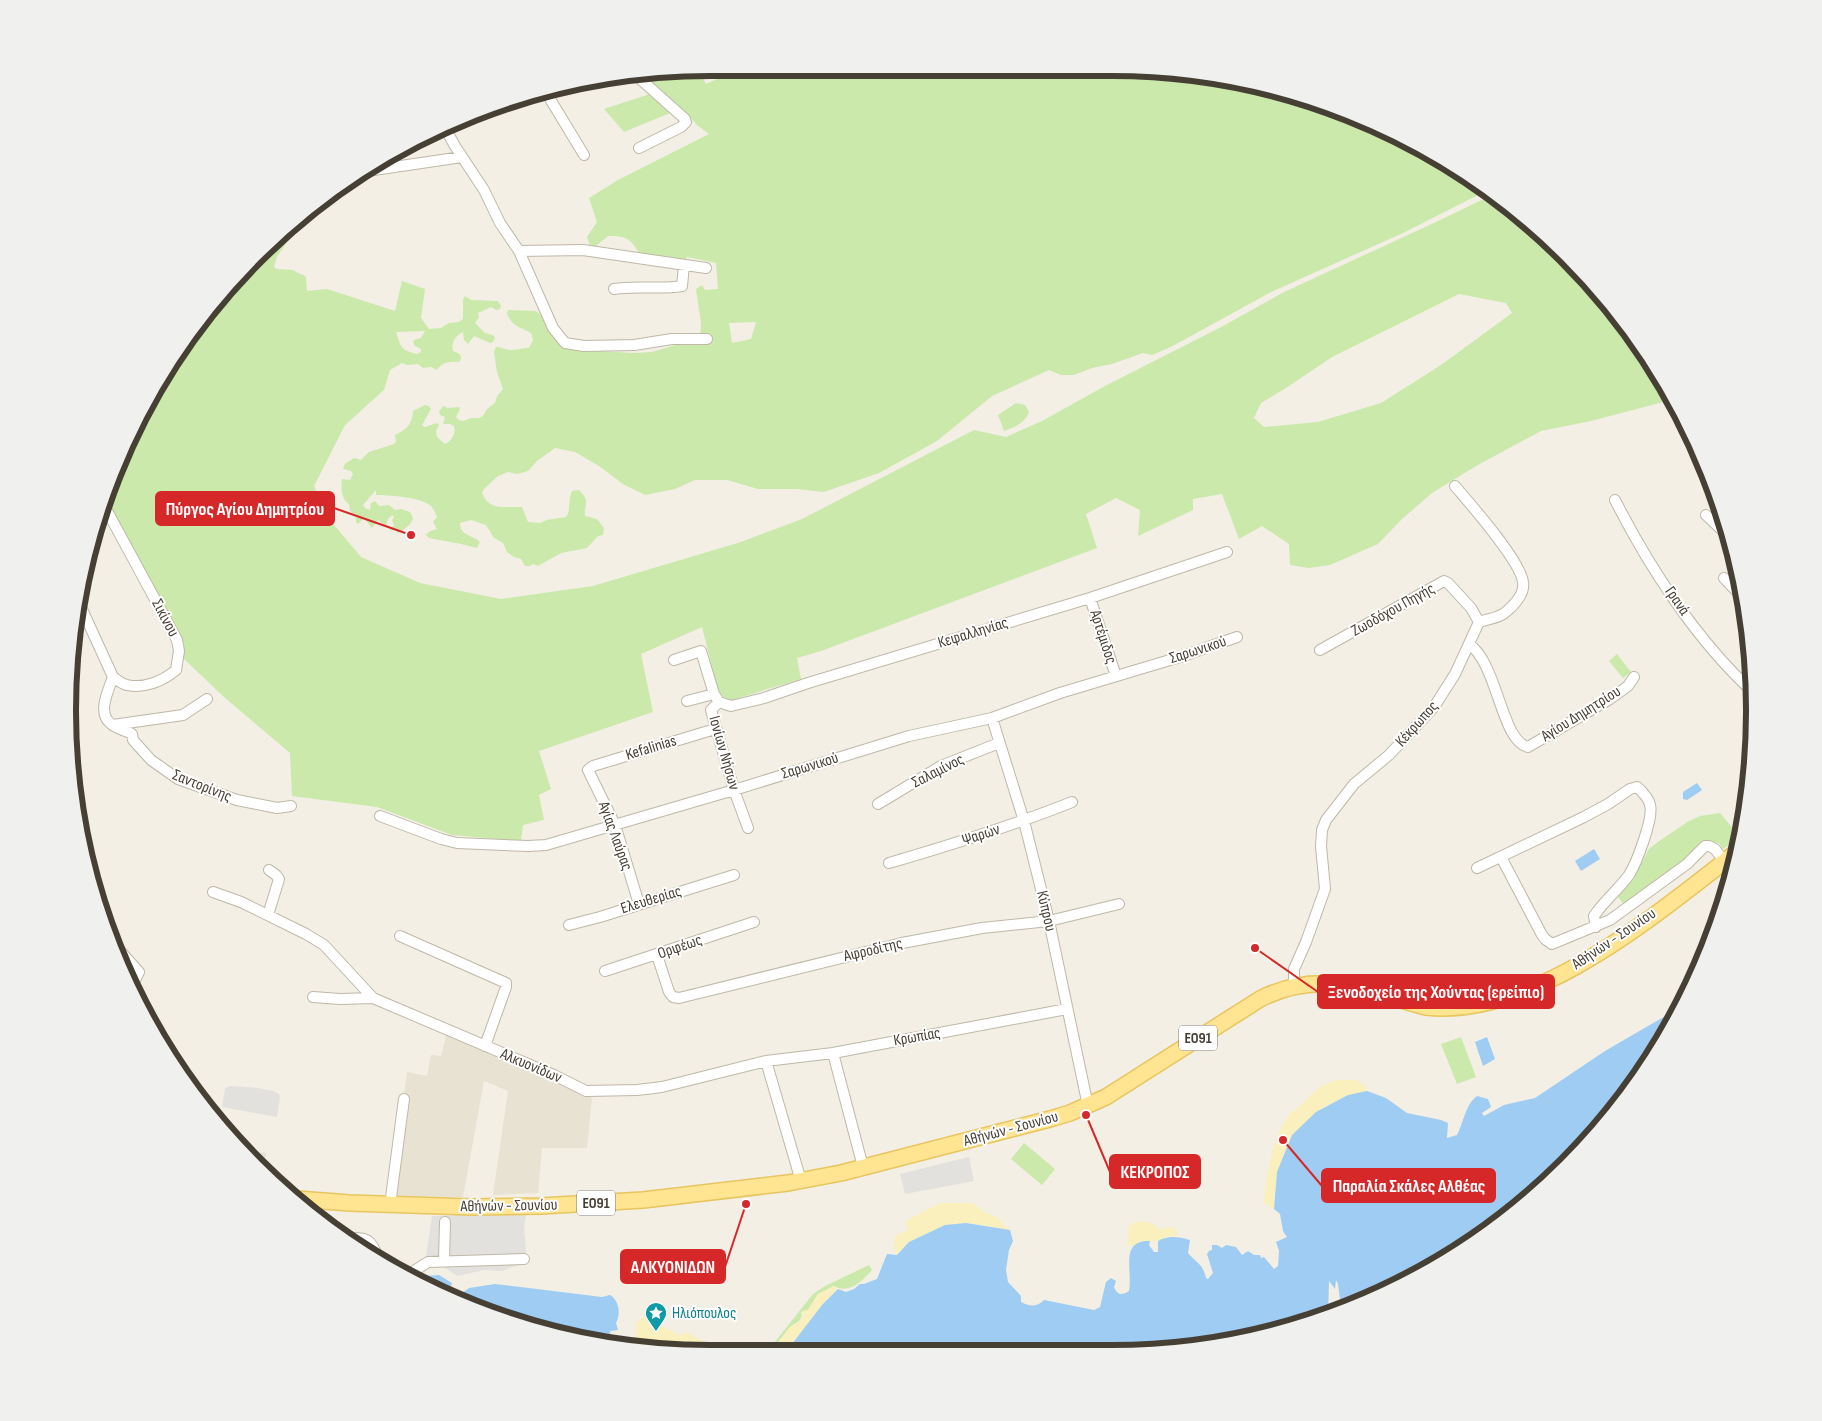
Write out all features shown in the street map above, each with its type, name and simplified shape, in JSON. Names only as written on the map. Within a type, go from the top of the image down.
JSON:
[{"type":"main road","name":"Αθήνών - Σουνίου","points":[[307,1200],[390,1205],[472,1207],[566,1205],[643,1200],[801,1181],[864,1167],[1050,1119],[1088,1106],[1146,1073],[1260,1000],[1294,986],[1312,983],[1338,984],[1438,1009],[1459,1008],[1495,1001],[1539,984],[1574,968],[1598,954],[1728,858]]},
{"type":"street","points":[[639,148],[681,127],[686,122],[685,118],[642,81]]},
{"type":"street","points":[[549,97],[584,155]]},
{"type":"street","points":[[448,134],[484,190],[500,222],[519,251],[553,328],[565,343],[584,346],[634,345],[672,340],[707,339]]},
{"type":"street","points":[[380,169],[462,157]]},
{"type":"street","points":[[519,251],[583,250],[706,268]]},
{"type":"street","points":[[614,289],[682,286],[684,265]]},
{"type":"street","points":[[1455,486],[1495,535],[1520,571],[1523,583],[1521,595],[1506,612],[1493,620],[1479,622]]},
{"type":"street","name":"Γρανά","points":[[1615,500],[1634,538],[1679,605],[1719,658],[1745,684]]},
{"type":"street","name":"Σικίνου","points":[[108,513],[177,640],[179,651],[176,670],[159,682],[135,686],[125,685],[113,677]]},
{"type":"street","points":[[1706,515],[1718,526]]},
{"type":"street","name":"Κεφαλληνίας","points":[[687,702],[717,698],[731,706],[764,698],[1090,598],[1227,552]]},
{"type":"street","points":[[1724,578],[1734,589]]},
{"type":"street","name":"Ζωοδόχου Πηγής","points":[[1320,650],[1444,581],[1464,601],[1479,622]]},
{"type":"street","name":"Αρτέμιδος","points":[[1090,598],[1116,676]]},
{"type":"street","points":[[84,614],[113,677],[104,702],[106,718],[112,725],[183,715],[207,699]]},
{"type":"street","name":"Κέκρωπος","points":[[1294,986],[1294,969],[1306,942],[1324,890],[1321,846],[1322,830],[1326,820],[1354,784],[1390,755],[1434,707],[1446,691],[1469,644],[1473,631],[1479,622]]},
{"type":"street","name":"Σαρωνικού","points":[[380,816],[456,843],[528,846],[562,842],[909,736],[992,718],[1060,693],[1238,637]]},
{"type":"street","name":"Αγίου Δημητρίου","points":[[1469,644],[1480,654],[1486,665],[1507,722],[1518,743],[1528,747],[1610,700],[1628,686],[1634,677]]},
{"type":"street","name":"Ιονίων Νήσων","points":[[674,660],[701,651],[717,698],[711,710],[715,729],[748,828]]},
{"type":"street","name":"Κύπρου","points":[[992,718],[1024,821],[1049,921],[1088,1106]]},
{"type":"street","name":"Σαντορίνης","points":[[112,725],[132,734],[133,740],[151,760],[178,779],[237,800],[277,808],[291,806]]},
{"type":"street","name":"Kefalinias","points":[[588,770],[593,766],[628,754],[715,729]]},
{"type":"street","name":"Σαλαμίνος","points":[[878,804],[941,766],[1000,743]]},
{"type":"street","name":"Αγίας Λαύρας","points":[[588,770],[614,825],[638,904]]},
{"type":"street","points":[[1477,868],[1584,817],[1636,787],[1642,791],[1650,805],[1651,813],[1640,852],[1630,873],[1594,916],[1596,927]]},
{"type":"street","name":"Ψαρών","points":[[889,863],[1024,821],[1072,802]]},
{"type":"street","points":[[1501,857],[1545,939],[1552,944],[1610,920],[1687,864],[1705,846],[1715,849],[1724,861]]},
{"type":"street","points":[[268,870],[279,879],[268,915]]},
{"type":"street","name":"Ελευθερίας","points":[[569,925],[734,875]]},
{"type":"street","name":"Αλκυονίδων","points":[[213,892],[241,902],[324,945],[373,998],[554,1075],[586,1091],[598,1092],[662,1087],[766,1061]]},
{"type":"street","name":"Αφροδίτης","points":[[657,955],[669,992],[673,997],[679,998],[902,943],[982,928],[1049,921],[1119,904]]},
{"type":"street","name":"Ορφέως","points":[[605,971],[754,922]]},
{"type":"street","points":[[400,936],[506,983],[484,1046]]},
{"type":"street","points":[[128,960],[139,972],[136,978]]},
{"type":"street","points":[[313,997],[340,999],[373,998]]},
{"type":"street","name":"Κρωπίας","points":[[766,1061],[833,1053],[1067,1009]]},
{"type":"street","points":[[833,1053],[864,1167]]},
{"type":"street","points":[[766,1061],[801,1181]]},
{"type":"street","points":[[390,1205],[404,1099]]},
{"type":"street","points":[[444,1261],[445,1222]]},
{"type":"street","points":[[358,1238],[368,1240],[375,1248]]},
{"type":"street","points":[[414,1271],[425,1264],[444,1261],[524,1259]]},
{"type":"shaded area","points":[[447,1032],[592,1098],[587,1148],[542,1148],[538,1193],[493,1195],[508,1091],[484,1081],[463,1197],[391,1196],[407,1072],[427,1076],[431,1055],[441,1056]]},
{"type":"shaded area","points":[[230,1086],[258,1088],[279,1094],[277,1117],[222,1107],[225,1088]]},
{"type":"shaded area","points":[[255,1152],[266,1153],[265,1161]]},
{"type":"shaded area","points":[[969,1157],[974,1181],[905,1194],[900,1174]]},
{"type":"shaded area","points":[[526,1214],[524,1228],[527,1262],[502,1271],[484,1270],[457,1276],[444,1267],[426,1268],[432,1216]]},
{"type":"green space","points":[[702,76],[706,84],[724,76],[1112,76],[1194,82],[1235,88],[1315,110],[1354,125],[1429,161],[1480,194],[1403,233],[1271,292],[1171,347],[1152,355],[1143,353],[1074,375],[1061,375],[1049,370],[992,396],[937,441],[879,473],[824,492],[797,489],[758,489],[727,480],[695,480],[675,489],[645,495],[623,484],[599,466],[575,452],[555,448],[537,461],[528,471],[517,474],[508,472],[498,476],[482,493],[485,499],[494,506],[522,507],[528,522],[540,523],[566,517],[569,511],[572,491],[579,490],[586,500],[585,516],[597,519],[604,528],[603,535],[598,536],[587,548],[561,553],[538,566],[533,564],[525,566],[521,559],[507,552],[503,543],[494,538],[486,525],[471,520],[460,523],[464,533],[480,542],[477,548],[429,538],[426,535],[430,531],[437,529],[433,522],[437,517],[431,506],[420,500],[376,495],[376,490],[363,505],[365,508],[370,510],[371,503],[375,501],[379,506],[389,505],[395,510],[401,509],[410,512],[412,520],[407,527],[398,533],[395,530],[390,531],[394,525],[392,520],[394,517],[392,515],[388,519],[386,526],[378,520],[372,528],[364,518],[358,524],[356,516],[351,512],[349,504],[344,499],[342,493],[342,479],[350,480],[353,474],[351,471],[343,468],[345,464],[354,458],[361,460],[369,452],[394,444],[396,442],[395,435],[408,426],[413,411],[425,405],[431,409],[422,425],[425,427],[437,423],[439,425],[436,431],[437,437],[445,444],[454,434],[454,426],[443,424],[445,417],[440,415],[439,412],[443,406],[448,408],[459,407],[460,409],[456,417],[463,421],[483,416],[487,409],[495,403],[497,396],[503,389],[497,372],[494,352],[496,347],[507,350],[529,348],[533,340],[531,333],[512,322],[507,314],[508,310],[535,311],[545,320],[550,331],[594,351],[652,352],[679,344],[700,344],[701,323],[696,289],[702,285],[705,290],[718,289],[716,263],[687,257],[684,262],[640,255],[631,242],[619,237],[608,236],[596,246],[590,246],[587,237],[597,222],[589,198],[618,180],[709,134],[697,125],[682,108],[624,132],[604,109],[656,92],[644,80]],"holes":[[[756,322],[751,339],[732,343],[729,323]]]},
{"type":"green space","points":[[1485,198],[1530,234],[1588,292],[1615,324],[1639,358],[1665,401],[1591,421],[1541,431],[1476,466],[1432,493],[1402,519],[1378,544],[1330,565],[1309,568],[1290,565],[1289,544],[1262,526],[1239,539],[1222,494],[1193,499],[1193,510],[1138,536],[1140,510],[1116,498],[1086,514],[1097,548],[821,651],[797,658],[801,679],[732,700],[725,698],[718,691],[702,627],[641,654],[653,712],[539,751],[551,789],[539,795],[544,820],[523,825],[521,841],[452,835],[377,807],[292,796],[290,753],[224,697],[182,657],[110,508],[142,430],[161,393],[183,358],[207,324],[234,292],[290,236],[277,257],[274,267],[277,269],[293,270],[305,276],[307,291],[327,289],[395,311],[402,281],[425,289],[421,318],[429,329],[441,328],[449,323],[459,322],[463,319],[463,300],[465,296],[471,300],[498,301],[501,306],[500,309],[496,310],[491,307],[478,313],[479,317],[475,323],[485,333],[493,335],[495,338],[493,342],[490,343],[474,336],[468,344],[464,340],[463,332],[456,338],[453,343],[453,351],[461,356],[459,362],[446,363],[437,370],[431,367],[423,368],[418,364],[407,365],[402,363],[390,370],[384,390],[345,425],[314,486],[330,520],[361,557],[420,583],[501,599],[593,586],[741,542],[802,519],[974,430],[1006,437],[1042,421],[1284,292]],"holes":[[[1459,294],[1506,303],[1512,313],[1441,365],[1381,403],[1318,422],[1264,427],[1254,418],[1261,403],[1332,357]],[[425,331],[421,338],[413,342],[415,346],[421,349],[421,352],[417,354],[407,351],[402,347],[396,332]]]},
{"type":"green space","points":[[1016,403],[1025,405],[1029,412],[1019,424],[1004,431],[998,415]]},
{"type":"green space","points":[[1617,654],[1631,672],[1623,678],[1609,661]]},
{"type":"green space","points":[[1720,813],[1735,830],[1732,843],[1723,849],[1719,843],[1706,842],[1624,905],[1618,897],[1634,878],[1649,849],[1689,821],[1700,816]]},
{"type":"green space","points":[[1461,1037],[1476,1077],[1457,1084],[1441,1044]]},
{"type":"green space","points":[[1024,1143],[1055,1169],[1042,1185],[1011,1159]]},
{"type":"green space","points":[[869,1265],[872,1270],[850,1288],[845,1289],[834,1286],[818,1294],[808,1310],[801,1312],[802,1316],[799,1321],[790,1327],[776,1345],[772,1345],[813,1294],[825,1286]]},
{"type":"sand","points":[[1338,1080],[1357,1080],[1367,1087],[1367,1091],[1348,1095],[1316,1112],[1277,1172],[1274,1209],[1263,1202],[1271,1155],[1284,1122],[1291,1113],[1319,1088]]},
{"type":"sand","points":[[940,1203],[973,1203],[984,1212],[997,1217],[1010,1230],[966,1223],[909,1242],[897,1255],[893,1246],[896,1234],[905,1232],[909,1228],[905,1225],[909,1219]]},
{"type":"sand","points":[[1141,1221],[1151,1223],[1162,1230],[1168,1227],[1173,1228],[1177,1230],[1177,1236],[1165,1237],[1158,1241],[1140,1241],[1133,1246],[1127,1244],[1129,1238],[1128,1228],[1133,1223]]},
{"type":"sand","name":"Ηλιόπουλος","points":[[834,1286],[838,1289],[822,1305],[791,1345],[776,1345],[790,1327],[799,1322],[803,1317],[802,1311],[808,1310],[818,1294]]},
{"type":"sand","name":"Ηλιόπουλος","points":[[644,1316],[677,1334],[680,1335],[687,1332],[711,1345],[639,1340],[636,1339],[636,1323]]},
{"type":"water","points":[[1697,783],[1702,790],[1687,800],[1683,799],[1683,792]]},
{"type":"water","points":[[1594,849],[1600,859],[1581,871],[1575,861]]},
{"type":"water","points":[[1667,1015],[1639,1063],[1615,1097],[1588,1129],[1560,1159],[1498,1214],[1429,1260],[1392,1279],[1333,1304],[1340,1300],[1338,1284],[1336,1280],[1335,1289],[1329,1281],[1328,1306],[1315,1311],[1235,1333],[1153,1343],[1112,1345],[791,1345],[822,1305],[838,1289],[846,1292],[860,1284],[877,1279],[887,1254],[897,1255],[909,1242],[945,1225],[966,1223],[1010,1230],[1013,1241],[1009,1250],[1006,1270],[1008,1282],[1021,1296],[1021,1302],[1027,1305],[1036,1305],[1044,1300],[1094,1310],[1100,1307],[1106,1282],[1111,1278],[1116,1281],[1114,1287],[1118,1293],[1124,1294],[1129,1291],[1129,1258],[1134,1246],[1140,1242],[1150,1241],[1149,1245],[1154,1252],[1158,1252],[1158,1241],[1170,1237],[1190,1240],[1188,1253],[1201,1266],[1208,1279],[1213,1273],[1207,1254],[1212,1250],[1212,1245],[1222,1248],[1226,1245],[1236,1247],[1242,1255],[1248,1251],[1254,1255],[1260,1255],[1274,1269],[1278,1266],[1279,1251],[1276,1242],[1287,1237],[1283,1231],[1280,1214],[1274,1209],[1277,1172],[1292,1135],[1316,1112],[1348,1095],[1367,1091],[1386,1098],[1407,1113],[1448,1123],[1447,1138],[1457,1135],[1467,1109],[1477,1096],[1488,1099],[1491,1107],[1482,1113],[1484,1116],[1504,1105],[1535,1098],[1605,1051]]},
{"type":"water","points":[[1487,1037],[1495,1059],[1483,1066],[1475,1042]]},
{"type":"water","points":[[439,1275],[452,1283],[451,1288],[430,1279],[424,1276]]},
{"type":"water","points":[[495,1284],[602,1297],[610,1295],[615,1300],[619,1312],[616,1323],[618,1330],[610,1331],[611,1336],[546,1323],[507,1311],[462,1293],[469,1288]]},
{"type":"place","name":"Πύργος Αγίου Δημητρίου","points":[[411,535]]},
{"type":"place","name":"Ξενοδοχείο της Χούντας (ερείπιο)","points":[[1255,948]]},
{"type":"place","name":"ΚΕΚΡΟΠΟΣ","points":[[1086,1115]]},
{"type":"place","name":"Παραλία Σκάλες Αλθέας","points":[[1283,1140]]},
{"type":"place","name":"ΑΛΚΥΟΝΙΔΩΝ","points":[[746,1204]]},
{"type":"place","name":"Ηλιόπουλος","points":[[656,1332]]}]
